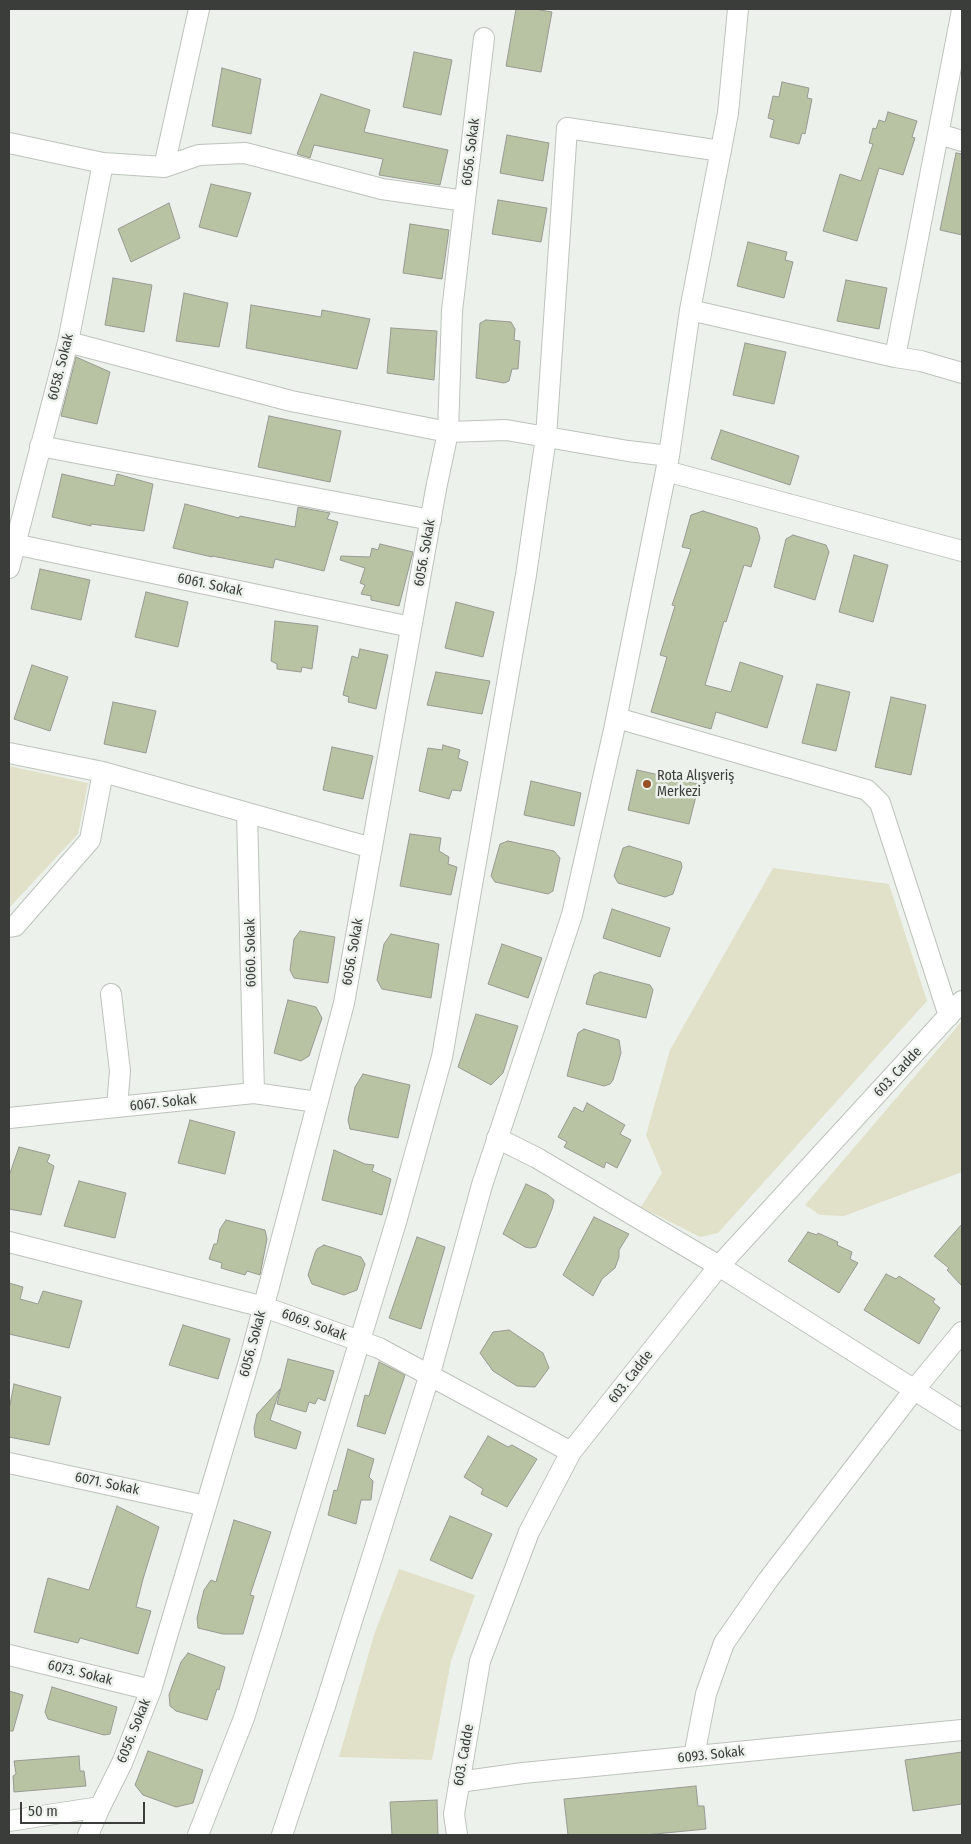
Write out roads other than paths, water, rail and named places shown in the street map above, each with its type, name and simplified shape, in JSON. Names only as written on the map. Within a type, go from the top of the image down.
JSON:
[{"type":"street","points":[[164,167],[199,9]]},
{"type":"street","points":[[282,1835],[326,1703],[429,1377],[482,1186],[572,916],[617,718],[667,464],[690,310],[728,113],[738,9]]},
{"type":"street","points":[[896,358],[962,10]]},
{"type":"street","name":"6056. Sokak","points":[[88,1835],[122,1763],[151,1690],[264,1307],[344,1003],[448,432],[452,311],[484,38]]},
{"type":"street","points":[[198,1835],[244,1718],[396,1222],[442,1057],[526,575],[546,437],[567,128],[721,152]]},
{"type":"street","points":[[939,134],[962,141]]},
{"type":"street","points":[[9,143],[103,163],[164,167],[199,155],[245,153],[382,188],[465,201]]},
{"type":"street","name":"6058. Sokak","points":[[9,568],[12,544],[68,342],[103,163]]},
{"type":"street","points":[[690,310],[896,358],[921,361],[962,374]]},
{"type":"street","points":[[68,342],[291,401],[448,432],[506,430],[628,452],[962,551]]},
{"type":"street","points":[[40,446],[431,520]]},
{"type":"street","name":"6061. Sokak","points":[[12,544],[412,627]]},
{"type":"street","points":[[617,718],[867,790],[880,803],[949,1016]]},
{"type":"street","points":[[9,753],[103,772],[372,848]]},
{"type":"street","points":[[9,927],[15,926],[90,840],[103,772]]},
{"type":"street","name":"6060. Sokak","points":[[247,813],[254,1094]]},
{"type":"street","points":[[111,994],[120,1071],[117,1107]]},
{"type":"street","name":"603. Cadde","points":[[457,1835],[454,1814],[480,1661],[529,1532],[571,1452],[719,1266],[962,1001]]},
{"type":"street","name":"6067. Sokak","points":[[9,1118],[254,1094],[318,1102]]},
{"type":"street","points":[[498,1138],[537,1158],[719,1266],[962,1420]]},
{"type":"street","name":"6069. Sokak","points":[[9,1242],[264,1307],[378,1348],[571,1452]]},
{"type":"street","points":[[694,1756],[706,1694],[724,1643],[768,1580],[914,1390],[962,1332]]},
{"type":"street","name":"6071. Sokak","points":[[9,1463],[206,1506]]},
{"type":"street","name":"6073. Sokak","points":[[9,1655],[151,1690]]},
{"type":"street","name":"6093. Sokak","points":[[460,1782],[523,1773],[962,1730]]},
{"type":"street","points":[[9,1821],[100,1807]]},
{"type":"place","name":"Rota Alışveriş Merkezi","points":[[647,784]]}]
